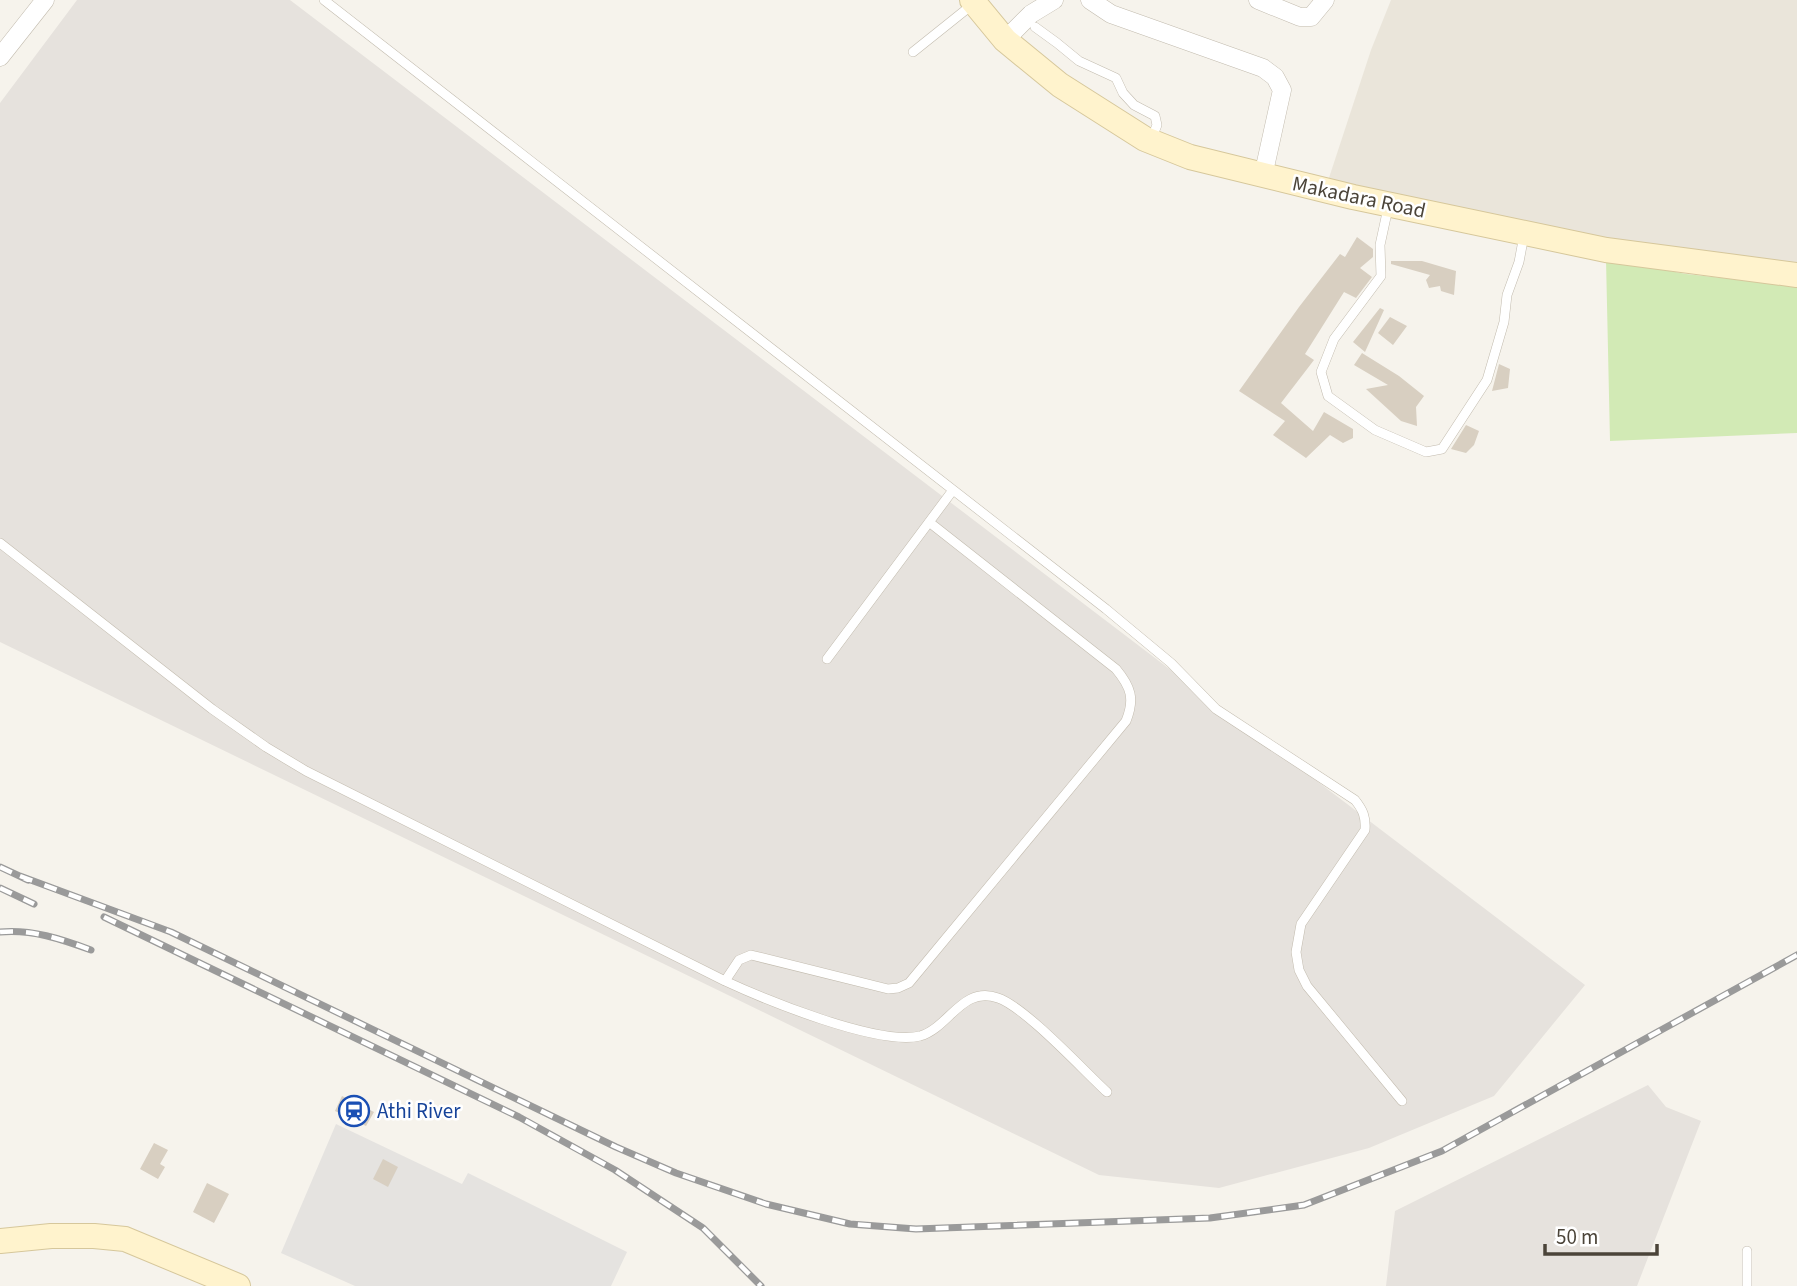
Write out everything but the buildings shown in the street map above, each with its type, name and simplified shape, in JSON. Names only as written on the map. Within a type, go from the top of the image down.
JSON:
[{"type":"main road","name":"Makadara Road","points":[[973,1],[1005,40],[1069,91],[1126,129],[1190,157],[1389,205],[1606,250],[1797,275]]},
{"type":"main road","points":[[0,1241],[51,1236],[125,1239],[238,1286]]},
{"type":"street","points":[[0,57],[45,0]]},
{"type":"street","points":[[1005,40],[1031,14],[1054,0]]},
{"type":"street","points":[[1090,0],[1111,13],[1263,68],[1275,77],[1281,86],[1281,97],[1263,176]]},
{"type":"street","points":[[1258,0],[1300,17],[1311,17],[1325,0]]},
{"type":"lane","points":[[324,0],[1150,645],[1216,709],[1355,800],[1366,818],[1365,830],[1301,924],[1296,952],[1299,970],[1307,986],[1402,1101]]},
{"type":"lane","points":[[914,52],[973,1]]},
{"type":"lane","points":[[1035,27],[1079,61],[1116,78],[1123,93],[1134,105],[1155,116],[1157,124],[1150,141]]},
{"type":"lane","points":[[1389,205],[1380,245],[1381,276],[1334,339],[1321,372],[1328,396],[1375,430],[1426,452],[1442,449],[1487,380],[1525,233]]},
{"type":"lane","points":[[827,659],[953,491]]},
{"type":"lane","points":[[726,981],[739,960],[751,956],[888,989],[909,983],[1126,721],[1132,696],[1128,683],[1116,669],[929,522]]},
{"type":"lane","points":[[0,543],[212,709],[286,759],[726,981],[777,1004],[879,1035],[907,1037],[932,1030],[965,1001],[982,995],[999,998],[1021,1012],[1107,1092]]},
{"type":"lane","points":[[1747,1286],[1748,1251]]},
{"type":"shaded area","points":[[77,0],[290,0],[1585,985],[1494,1096],[1369,1148],[1219,1188],[1099,1175],[0,642],[0,103]]},
{"type":"shaded area","points":[[1391,0],[1797,0],[1797,275],[1325,190],[1371,50]]},
{"type":"shaded area","points":[[1648,1085],[1666,1107],[1701,1121],[1637,1286],[1386,1286],[1395,1211]]},
{"type":"shaded area","points":[[336,1124],[462,1184],[468,1173],[627,1252],[611,1286],[355,1286],[281,1253]]},
{"type":"green space","points":[[1606,259],[1686,274],[1797,286],[1797,433],[1610,441]]},
{"type":"railway","points":[[0,867],[28,880]]},
{"type":"railway","points":[[20,876],[171,932],[616,1147],[676,1173],[766,1204],[850,1224],[916,1229],[1210,1218],[1304,1205],[1442,1151],[1797,955]]},
{"type":"railway","points":[[0,888],[34,904]]},
{"type":"railway","points":[[104,917],[519,1117],[615,1170],[703,1228],[761,1286]]},
{"type":"railway","points":[[0,932],[35,933],[91,950]]},
{"type":"place","name":"Athi River","points":[[354,1111]]}]
